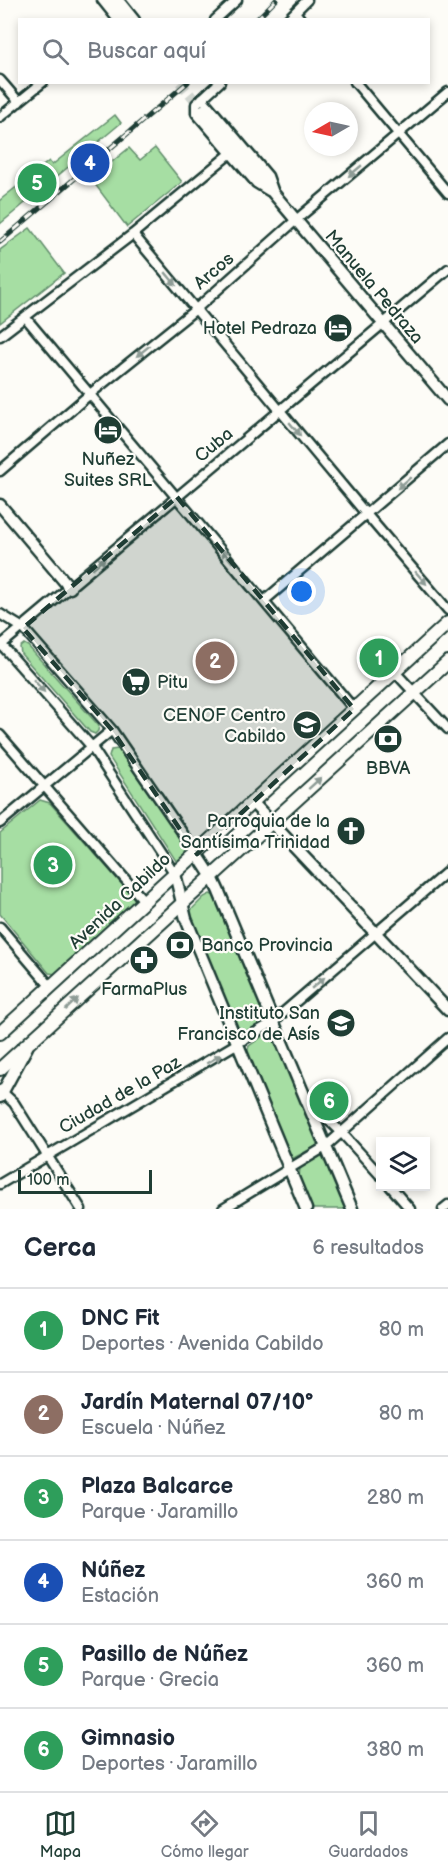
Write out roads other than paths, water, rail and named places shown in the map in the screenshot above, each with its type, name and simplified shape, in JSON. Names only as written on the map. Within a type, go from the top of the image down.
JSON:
[{"type":"main road","name":"Avenida Cabildo","points":[[0,1033],[448,623]]},
{"type":"main road","points":[[0,1069],[448,662]]},
{"type":"street","points":[[102,0],[116,18]]},
{"type":"street","points":[[110,0],[125,18]]},
{"type":"street","points":[[118,0],[133,18]]},
{"type":"street","points":[[217,18],[237,0]]},
{"type":"street","points":[[289,18],[307,0]]},
{"type":"street","points":[[295,12],[300,18]]},
{"type":"street","points":[[0,80],[19,102]]},
{"type":"street","points":[[0,117],[41,84]]},
{"type":"street","points":[[200,111],[196,104],[218,84]]},
{"type":"street","points":[[357,84],[448,193]]},
{"type":"street","name":"Arcos","points":[[0,471],[90,394],[196,309],[296,220],[448,92]]},
{"type":"street","name":"Manuela Pedraza","points":[[202,98],[268,176],[274,195]]},
{"type":"street","name":"Manuela Pedraza","points":[[200,111],[256,183],[274,195]]},
{"type":"street","name":"Manuela Pedraza","points":[[200,111],[296,220],[448,400]]},
{"type":"street","points":[[0,336],[133,234],[231,153]]},
{"type":"street","points":[[133,234],[448,610]]},
{"type":"street","name":"Cuba","points":[[1,644],[448,269]]},
{"type":"street","points":[[25,317],[354,709]]},
{"type":"street","points":[[264,601],[448,444]]},
{"type":"street","points":[[0,505],[70,588]]},
{"type":"street","points":[[0,614],[22,628],[111,729],[212,877],[352,1209]]},
{"type":"street","points":[[1,644],[92,746],[175,874],[182,905],[237,1045],[306,1209]]},
{"type":"street","points":[[395,672],[448,729]]},
{"type":"street","points":[[0,823],[111,729]]},
{"type":"street","points":[[0,735],[145,902]]},
{"type":"street","points":[[252,802],[448,1010]]},
{"type":"street","name":"Ciudad de la Paz","points":[[0,1184],[237,1045],[273,1021],[448,871]]},
{"type":"street","points":[[0,927],[51,987]]},
{"type":"street","points":[[223,1209],[326,1147],[341,1131],[448,1038]]},
{"type":"street","points":[[29,1043],[1,1093],[14,1103],[81,1209]]},
{"type":"street","points":[[306,1098],[341,1131],[376,1170]]},
{"type":"street","points":[[394,1191],[410,1209]]},
{"type":"street","points":[[443,1209],[448,1205]]},
{"type":"tunnel","points":[[182,84],[203,110]]},
{"type":"railway","points":[[258,18],[276,0]]},
{"type":"railway","points":[[0,242],[186,84]]},
{"type":"place","name":"Núñez","points":[[90,163]]},
{"type":"place","name":"Pasillo de Núñez","points":[[37,183]]},
{"type":"place","name":"Hotel Pedraza","points":[[338,328]]},
{"type":"place","name":"Nuñez Suites SRL","points":[[108,430]]},
{"type":"place","name":"DNC Fit","points":[[379,658]]},
{"type":"place","name":"Jardín Maternal 07/10°","points":[[215,661]]},
{"type":"place","name":"Pitu","points":[[136,682]]},
{"type":"place","name":"CENOF Centro Cabildo","points":[[307,725]]},
{"type":"place","name":"BBVA","points":[[388,739]]},
{"type":"place","name":"Parroquia de la Santísima Trinidad","points":[[351,831]]},
{"type":"place","name":"Plaza Balcarce","points":[[53,865]]},
{"type":"place","name":"Banco Provincia","points":[[180,945]]},
{"type":"place","name":"FarmaPlus","points":[[144,960]]},
{"type":"place","name":"Instituto San Francisco de Asís","points":[[341,1023]]},
{"type":"place","name":"Gimnasio","points":[[329,1101]]}]
